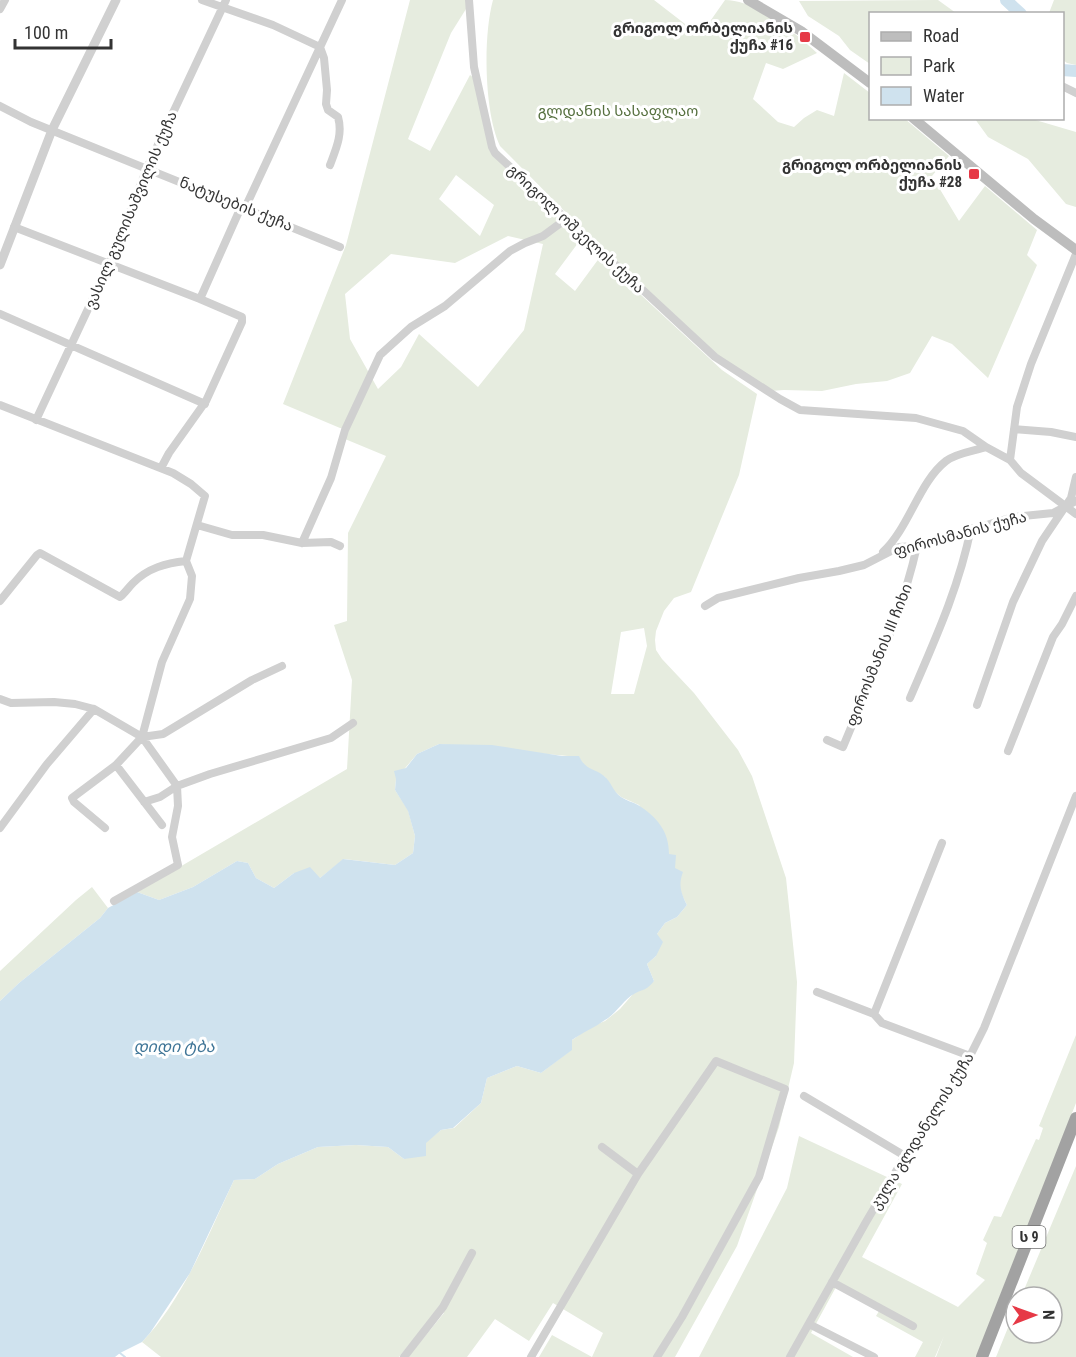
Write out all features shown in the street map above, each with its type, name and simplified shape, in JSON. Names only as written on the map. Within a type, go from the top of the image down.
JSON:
[{"type":"highway","name":"ს 9","points":[[982,1357],[1076,1118]]},
{"type":"main road","points":[[748,0],[801,32],[869,82]]},
{"type":"main road","points":[[915,120],[1076,252]]},
{"type":"street","points":[[0,9],[5,0]]},
{"type":"street","points":[[0,265],[52,130],[116,0]]},
{"type":"street","points":[[202,0],[224,4],[320,47],[324,58],[326,104],[328,110],[338,117],[340,125],[340,136],[330,165]]},
{"type":"street","points":[[200,299],[342,0]]},
{"type":"street","name":"გრიგოლ ოშკელის ქუჩა","points":[[469,0],[474,67],[492,147],[715,357],[800,410],[916,418],[963,431],[1010,460],[1040,488],[1076,514]]},
{"type":"street","name":"ვასილ გულისაშვილის ქუჩა","points":[[36,420],[110,262],[147,168],[224,4]]},
{"type":"street","name":"ნატუსების ქუჩა","points":[[0,106],[31,122],[340,247]]},
{"type":"street","points":[[302,543],[331,478],[345,430],[380,355],[411,327],[445,306],[510,251],[543,236],[566,219]]},
{"type":"street","points":[[14,226],[240,315],[242,322],[205,404],[169,453],[161,468]]},
{"type":"street","points":[[1010,460],[1017,407],[1031,364],[1076,252]]},
{"type":"street","points":[[0,314],[205,404]]},
{"type":"street","points":[[0,405],[161,468],[191,484],[205,496],[186,561],[192,576],[190,599],[162,662],[142,738],[116,765],[72,798],[105,828]]},
{"type":"street","points":[[1014,429],[1076,437]]},
{"type":"street","points":[[877,557],[893,543],[933,476],[946,460],[986,447]]},
{"type":"street","points":[[977,705],[1016,594],[1042,542],[1071,498],[1076,477]]},
{"type":"street","name":"ფიროსმანის ქუჩა","points":[[705,606],[718,598],[864,565],[900,548],[917,546],[971,528],[1013,517],[1053,513],[1076,501]]},
{"type":"street","points":[[197,525],[232,536],[263,535],[302,543],[331,542],[340,546]]},
{"type":"street","points":[[910,698],[947,610],[964,561],[971,528]]},
{"type":"street","name":"ფიროსმანის III ჩიხი","points":[[827,740],[843,747],[899,610],[911,576],[917,546]]},
{"type":"street","points":[[0,601],[40,553],[120,597],[149,570],[165,563],[186,561]]},
{"type":"street","points":[[1008,751],[1053,638],[1076,596]]},
{"type":"street","points":[[142,738],[164,734],[252,680],[282,666]]},
{"type":"street","points":[[0,699],[10,703],[60,702],[94,709],[142,738],[177,786],[178,806],[172,837],[178,865],[114,901]]},
{"type":"street","points":[[0,828],[47,764],[94,709]]},
{"type":"street","points":[[144,802],[160,797],[177,786],[210,774],[331,738],[353,723]]},
{"type":"street","points":[[116,765],[162,825]]},
{"type":"street","name":"კულა გლდანელის ქუჩა","points":[[791,1357],[905,1156],[962,1072],[984,1029],[1076,796]]},
{"type":"street","points":[[874,1014],[942,843]]},
{"type":"street","points":[[817,992],[874,1014],[882,1023],[970,1056]]},
{"type":"street","points":[[531,1357],[638,1174],[716,1061],[785,1089],[759,1177],[682,1317],[657,1357]]},
{"type":"street","points":[[804,1096],[905,1156]]},
{"type":"street","points":[[602,1147],[638,1174]]},
{"type":"street","points":[[404,1357],[443,1307],[472,1253]]},
{"type":"street","points":[[832,1282],[913,1326]]},
{"type":"street","points":[[809,1324],[874,1357]]},
{"type":"green space","points":[[410,0],[466,0],[466,9],[451,33],[408,139],[430,151],[470,75],[474,78],[489,147],[502,163],[581,239],[555,274],[575,291],[600,257],[722,370],[757,394],[739,475],[691,592],[674,598],[664,611],[655,640],[656,650],[662,659],[694,693],[738,750],[752,776],[786,878],[797,982],[794,1063],[779,1127],[737,1246],[675,1357],[592,1357],[603,1333],[553,1303],[529,1341],[495,1319],[467,1357],[408,1357],[444,1313],[439,1308],[399,1357],[161,1357],[142,1342],[157,1325],[183,1286],[234,1180],[255,1179],[278,1164],[318,1147],[356,1145],[388,1147],[404,1159],[441,1130],[454,1128],[481,1103],[487,1078],[517,1066],[541,1073],[571,1050],[571,1041],[590,1027],[605,1021],[633,994],[654,981],[647,964],[656,956],[657,934],[665,923],[677,917],[687,905],[669,854],[639,805],[621,797],[612,789],[605,777],[584,766],[579,757],[439,744],[417,754],[396,779],[395,790],[408,810],[415,836],[413,853],[395,865],[344,859],[320,878],[294,873],[274,888],[256,878],[248,863],[237,861],[193,887],[159,900],[137,892],[347,769],[352,680],[334,625],[347,621],[348,533],[386,456],[345,439],[349,429],[340,428],[283,404],[346,245]],"holes":[[[456,175],[494,205],[480,236],[439,199]],[[508,236],[543,244],[524,330],[478,387],[419,334],[401,367],[378,389],[350,339],[345,294],[391,254],[455,263]],[[644,628],[647,646],[634,694],[611,694],[621,632]]]},
{"type":"green space","name":"გლდანის სასაფლაო","points":[[493,0],[654,0],[698,34],[704,30],[725,0],[749,5],[786,27],[817,53],[783,69],[766,63],[753,99],[778,122],[794,127],[817,110],[834,116],[844,73],[869,92],[869,120],[906,120],[949,156],[932,176],[959,221],[985,186],[1037,230],[1027,255],[1037,265],[988,378],[952,344],[932,336],[910,373],[887,381],[822,391],[770,391],[722,359],[583,230],[500,146],[488,94],[487,53]]},
{"type":"green space","points":[[938,0],[955,12],[869,12],[869,63],[850,50],[839,36],[808,16],[799,1]]},
{"type":"green space","points":[[1054,0],[1076,0],[1076,65],[1064,61],[1064,12],[1049,12]]},
{"type":"green space","points":[[976,120],[1035,120],[1076,132],[1076,207],[1066,204],[1028,159],[988,137]]},
{"type":"green space","points":[[92,887],[108,908],[100,918],[0,1001],[0,971]]},
{"type":"green space","points":[[1076,1035],[1076,1103],[976,1357],[936,1357],[944,1336],[935,1357],[915,1357],[923,1342],[876,1316],[879,1311],[836,1287],[811,1333],[853,1357],[699,1357],[787,1188],[799,1136],[902,1184],[862,1257],[958,1307],[985,1280],[976,1274],[987,1243],[983,1240],[994,1216],[1001,1217],[1036,1139],[1039,1140],[1043,1128],[1039,1126]]},
{"type":"green space","points":[[1076,1166],[1076,1357],[996,1357],[1004,1337],[1004,1345],[1064,1345],[1064,1285],[1026,1285]]},
{"type":"green space","points":[[552,1335],[592,1357],[539,1357]]},
{"type":"water","name":"დიდი ტბა","points":[[439,744],[492,745],[562,756],[579,756],[587,767],[606,778],[618,795],[651,814],[661,825],[667,838],[669,854],[676,855],[675,868],[683,872],[681,889],[687,905],[677,917],[665,923],[657,934],[663,942],[656,956],[647,964],[654,981],[630,996],[609,1017],[572,1040],[572,1050],[541,1073],[517,1066],[487,1078],[481,1103],[453,1128],[441,1130],[426,1143],[426,1156],[404,1159],[388,1147],[356,1145],[318,1147],[278,1164],[255,1179],[234,1180],[190,1273],[142,1342],[115,1357],[0,1357],[0,1001],[100,918],[108,908],[137,892],[159,900],[193,887],[237,861],[248,863],[256,878],[274,888],[294,873],[310,867],[320,878],[343,859],[395,865],[413,853],[415,836],[408,811],[395,790],[394,771],[406,768],[417,754]]},
{"type":"waterway","points":[[1006,0],[1019,12]]},
{"type":"waterway","points":[[1064,70],[1076,71]]},
{"type":"waterway","points":[[120,1353],[125,1357]]},
{"type":"place","name":"გრიგოლ ორბელიანის ქუჩა #16","points":[[805,37]]},
{"type":"place","name":"გრიგოლ ორბელიანის ქუჩა #28","points":[[974,174]]}]
